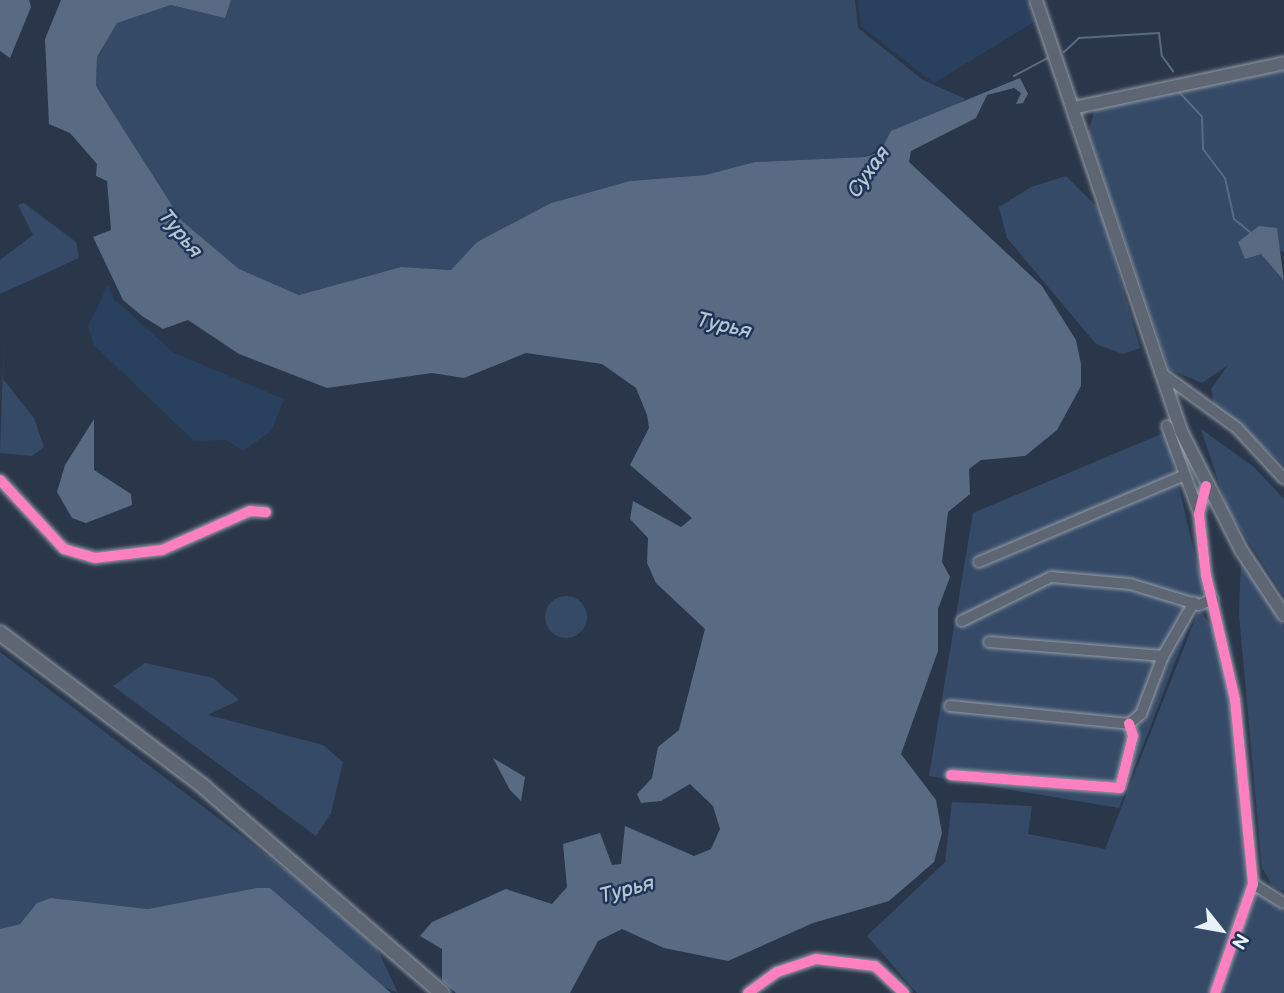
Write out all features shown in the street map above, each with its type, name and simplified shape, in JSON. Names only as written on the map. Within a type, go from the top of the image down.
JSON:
[{"type":"highway","points":[[0,633],[204,787],[442,993]]},
{"type":"main road","points":[[1036,0],[1160,372],[1206,486],[1284,615]]},
{"type":"main road","points":[[1073,108],[1284,63]]},
{"type":"street","points":[[1160,372],[1237,428],[1284,479]]},
{"type":"street","points":[[1167,426],[1199,514],[1213,599],[1235,700],[1253,884],[1215,993]]},
{"type":"street","points":[[979,562],[1183,475]]},
{"type":"street","points":[[0,480],[64,549],[95,558],[162,550],[250,511],[266,512]]},
{"type":"street","points":[[1199,514],[1206,486]]},
{"type":"street","points":[[962,621],[1051,577],[1130,584],[1194,602],[1213,599]]},
{"type":"street","points":[[950,706],[1129,724],[1141,714],[1163,656],[1194,602]]},
{"type":"street","points":[[989,642],[1163,656]]},
{"type":"street","points":[[951,775],[1119,789],[1133,736],[1129,724]]},
{"type":"street","points":[[1253,884],[1284,903]]},
{"type":"street","points":[[748,993],[777,972],[816,958],[875,966],[904,993]]},
{"type":"shaded area","points":[[231,0],[855,0],[858,28],[923,80],[966,99],[865,157],[755,162],[705,175],[630,181],[551,203],[477,242],[451,270],[401,267],[299,295],[239,269],[182,221],[96,86],[97,57],[117,23],[171,5],[224,17]]},
{"type":"shaded area","points":[[858,0],[1027,0],[1034,22],[934,83],[861,26]]},
{"type":"shaded area","points":[[1284,70],[1284,252],[1276,249],[1277,229],[1261,254],[1284,281],[1284,465],[1214,405],[1211,389],[1228,365],[1202,383],[1169,369],[1088,132],[1095,109]]},
{"type":"shaded area","points":[[1066,176],[1101,211],[1140,348],[1123,354],[1096,344],[1007,238],[999,207],[1031,187]]},
{"type":"shaded area","points":[[24,203],[76,242],[79,258],[0,294],[0,260],[33,235],[18,205]]},
{"type":"shaded area","points":[[108,285],[114,299],[174,353],[284,399],[271,431],[243,451],[226,440],[194,441],[94,345],[88,326]]},
{"type":"shaded area","points":[[4,337],[3,379],[34,418],[44,447],[32,456],[0,453]]},
{"type":"shaded area","points":[[1201,429],[1254,467],[1284,499],[1284,596],[1228,510]]},
{"type":"shaded area","points":[[1166,432],[1203,590],[1119,808],[929,776],[973,513]]},
{"type":"shaded area","points":[[1241,561],[1284,626],[1284,891],[1273,887],[1262,868],[1239,615]]},
{"type":"shaded area","points":[[566,596],[581,602],[587,617],[581,632],[566,638],[551,632],[545,617],[551,602]]},
{"type":"shaded area","points":[[1199,609],[1218,635],[1233,710],[1245,882],[1284,911],[1284,993],[917,993],[867,936],[945,862],[952,802],[1032,806],[1028,834],[1105,849]]},
{"type":"shaded area","points":[[0,652],[290,873],[377,948],[398,993],[374,983],[270,888],[148,909],[51,898],[19,924],[0,929]]},
{"type":"shaded area","points":[[145,663],[213,678],[239,700],[208,715],[323,745],[343,762],[331,813],[316,836],[113,686]]},
{"type":"water","points":[[0,0],[29,0],[31,7],[10,58],[0,51]]},
{"type":"water","name":"Турья","points":[[61,0],[231,0],[225,18],[171,5],[117,23],[97,57],[96,86],[182,221],[239,269],[299,295],[401,267],[451,270],[477,242],[551,203],[630,181],[705,175],[755,162],[865,157],[880,152],[891,131],[1020,78],[1028,94],[1023,103],[1016,104],[1021,93],[1014,88],[987,95],[976,118],[911,151],[909,162],[1042,286],[1076,340],[1081,364],[1081,386],[1057,430],[1025,456],[981,460],[969,469],[970,494],[948,512],[942,562],[950,577],[938,609],[938,651],[901,754],[936,800],[942,833],[934,862],[889,901],[813,923],[728,961],[664,948],[622,929],[598,941],[570,993],[456,993],[442,981],[442,949],[420,936],[432,922],[506,889],[552,904],[567,887],[563,844],[600,833],[612,865],[621,864],[625,826],[694,856],[711,849],[720,829],[713,806],[690,784],[661,801],[641,803],[637,794],[652,778],[658,747],[679,730],[705,629],[656,583],[647,563],[648,538],[630,519],[633,501],[681,527],[692,518],[630,465],[649,428],[647,415],[636,388],[602,364],[526,353],[464,378],[432,373],[327,388],[239,354],[188,320],[163,329],[142,316],[123,300],[93,237],[111,230],[107,181],[96,176],[97,164],[70,133],[49,124],[45,39]]},
{"type":"water","points":[[1259,226],[1277,228],[1284,281],[1261,254],[1245,259],[1238,242]]},
{"type":"water","points":[[94,419],[94,470],[131,494],[132,505],[86,523],[72,518],[57,492],[65,465]]},
{"type":"water","points":[[493,758],[525,777],[521,801],[510,790]]},
{"type":"water","points":[[257,888],[270,888],[391,993],[0,993],[0,929],[20,924],[37,903],[51,898],[148,909]]},
{"type":"waterway","name":"Сухая","points":[[1064,52],[1079,38],[1159,33],[1162,56],[1173,71]]},
{"type":"waterway","name":"Сухая","points":[[1014,76],[1048,58]]},
{"type":"waterway","name":"Сухая","points":[[1179,92],[1202,117],[1203,149],[1225,178],[1234,219],[1250,232]]},
{"type":"cycle path","points":[[0,480],[64,549],[95,558],[162,550],[250,511],[266,512]]},
{"type":"cycle path","points":[[1206,486],[1199,514],[1206,575],[1235,700],[1253,884],[1215,993]]},
{"type":"cycle path","points":[[951,775],[1120,788],[1133,736],[1129,724]]},
{"type":"cycle path","points":[[748,993],[777,972],[816,959],[875,966],[904,993]]}]
